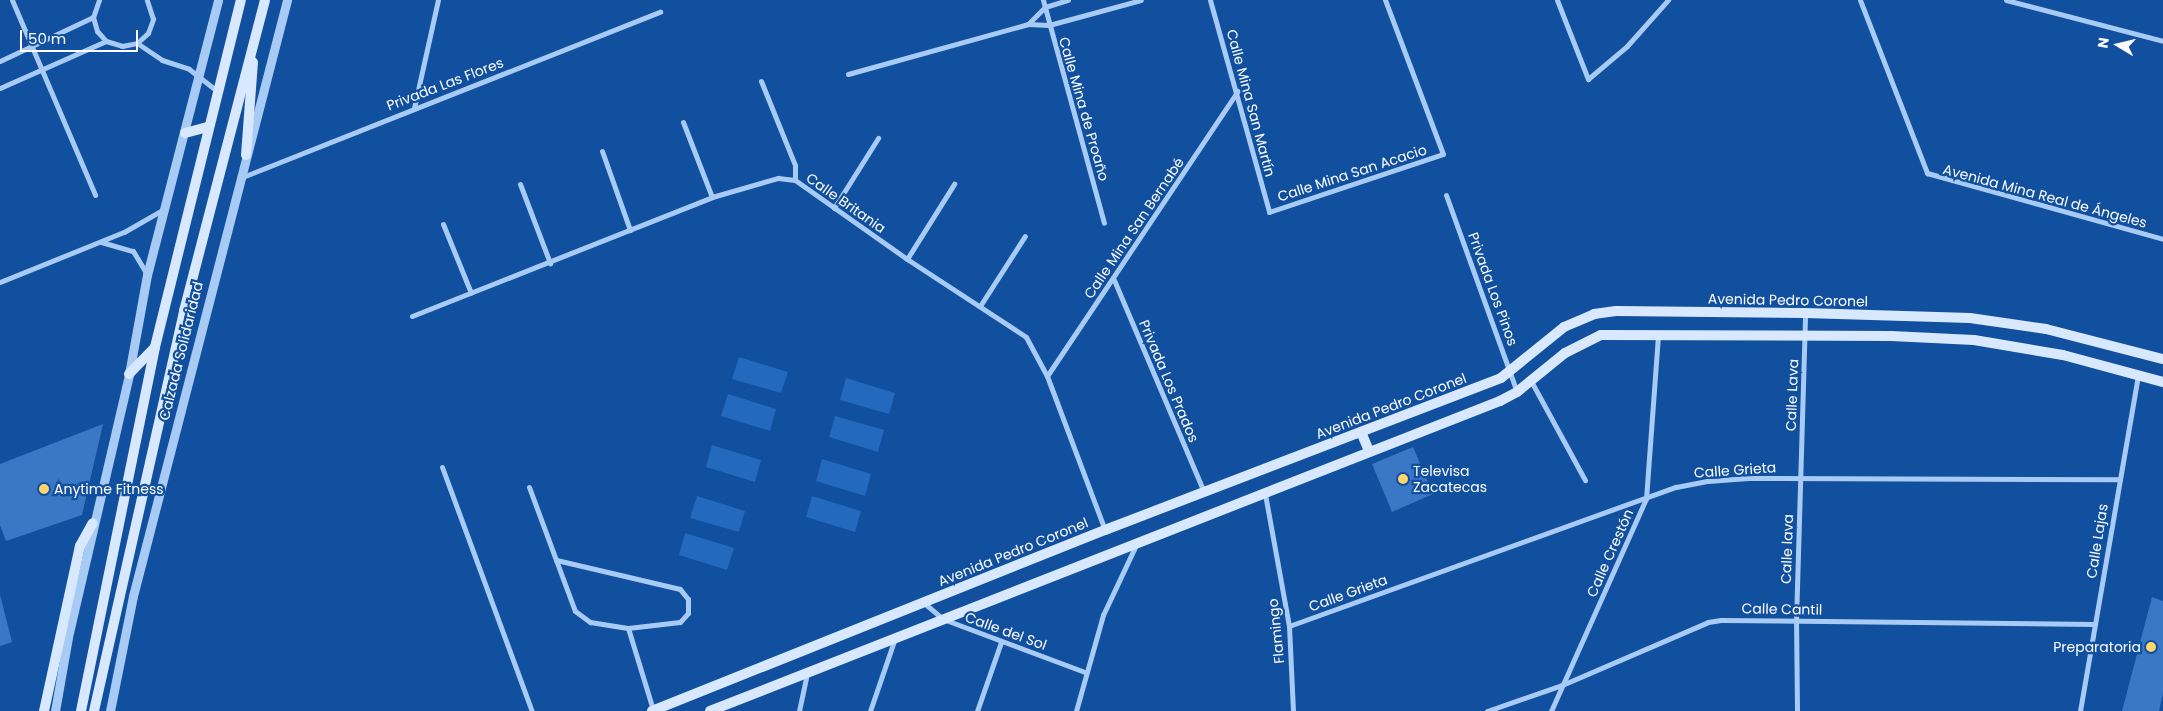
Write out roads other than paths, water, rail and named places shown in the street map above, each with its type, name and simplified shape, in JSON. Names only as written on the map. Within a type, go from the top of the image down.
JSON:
[{"type":"main road","name":"Calzada Solidaridad","points":[[80,711],[155,347],[216,90],[241,0]]},
{"type":"main road","name":"Calzada Solidaridad","points":[[94,711],[184,311],[265,0]]},
{"type":"main road","points":[[246,155],[255,36]]},
{"type":"main road","points":[[185,133],[207,127]]},
{"type":"main road","name":"Avenida Pedro Coronel","points":[[652,711],[1105,530],[1501,378],[1564,327],[1594,314],[1616,311],[1805,313],[1970,318],[2046,330],[2163,359]]},
{"type":"main road","points":[[710,711],[1517,392],[1565,353],[1601,335],[1891,336],[2009,344],[2163,382]]},
{"type":"main road","points":[[130,374],[155,347]]},
{"type":"main road","points":[[1361,432],[1369,451]]},
{"type":"main road","points":[[44,711],[80,546],[93,524]]},
{"type":"street","points":[[12,0],[43,69],[95,195]]},
{"type":"street","points":[[99,0],[94,17],[97,31],[106,41],[122,46],[138,43],[148,33],[153,20],[147,0]]},
{"type":"street","points":[[55,711],[93,524],[130,374],[147,275],[218,0]]},
{"type":"street","name":"Calzada Solidaridad","points":[[110,711],[132,596],[287,0]]},
{"type":"street","points":[[414,108],[438,0]]},
{"type":"street","name":"Calle Mina de Proaño","points":[[1043,0],[1104,223]]},
{"type":"street","points":[[1028,24],[1044,7],[1068,0]]},
{"type":"street","points":[[848,74],[1028,24],[1049,26],[1141,0]]},
{"type":"street","name":"Calle Mina San Martín","points":[[1210,0],[1238,91],[1269,212]]},
{"type":"street","name":"Calle Mina San Acacio","points":[[1269,212],[1443,154],[1385,0]]},
{"type":"street","points":[[1557,0],[1588,80],[1627,46],[1668,0]]},
{"type":"street","name":"Avenida Mina Real de Ángeles","points":[[1860,0],[1927,173],[2163,239]]},
{"type":"street","points":[[2006,0],[2163,41]]},
{"type":"street","name":"Privada Las Flores","points":[[240,178],[660,12]]},
{"type":"street","points":[[0,61],[94,17]]},
{"type":"street","points":[[0,88],[106,41]]},
{"type":"street","points":[[138,43],[162,60],[198,77],[216,90]]},
{"type":"street","points":[[761,81],[795,165],[795,180]]},
{"type":"street","name":"Calle Mina San Bernabé","points":[[1047,376],[1114,280],[1238,91]]},
{"type":"street","points":[[683,122],[712,197]]},
{"type":"street","points":[[834,208],[878,138]]},
{"type":"street","points":[[602,151],[630,230]]},
{"type":"street","name":"Calle Britania","points":[[412,316],[550,263],[712,197],[778,178],[795,180],[907,259],[1026,337],[1047,376],[1105,530]]},
{"type":"street","points":[[520,184],[550,263]]},
{"type":"street","points":[[907,259],[954,184]]},
{"type":"street","name":"Privada Los Pinos","points":[[1446,195],[1517,392]]},
{"type":"street","points":[[0,282],[144,223],[165,208]]},
{"type":"street","points":[[443,224],[471,293]]},
{"type":"street","points":[[980,306],[1025,236]]},
{"type":"street","points":[[100,242],[133,251],[147,275]]},
{"type":"street","name":"Privada Los Prados","points":[[1114,280],[1204,492]]},
{"type":"street","name":"Calle Lava","points":[[1801,478],[1805,313]]},
{"type":"street","name":"Calle Crestón","points":[[1551,711],[1646,499],[1658,335]]},
{"type":"street","name":"Calle Lajas","points":[[2080,711],[2118,479],[2138,375]]},
{"type":"street","points":[[1531,381],[1586,480]]},
{"type":"street","points":[[442,467],[532,711]]},
{"type":"street","name":"Calle Grieta","points":[[1289,626],[1646,499],[1708,481],[1801,478],[2118,479]]},
{"type":"street","name":"Calle lava","points":[[1797,711],[1796,621],[1801,478]]},
{"type":"street","points":[[528,487],[575,611],[590,622],[628,628],[680,622],[688,613],[688,599],[680,589],[556,560]]},
{"type":"street","name":"Flamingo","points":[[1265,491],[1289,626],[1293,711]]},
{"type":"street","points":[[1076,711],[1103,615],[1136,544]]},
{"type":"street","name":"Calle del Sol","points":[[924,602],[943,619],[1086,672]]},
{"type":"street","name":"Calle Cantil","points":[[1487,711],[1562,685],[1708,622],[2095,624]]},
{"type":"street","points":[[628,628],[652,711]]},
{"type":"street","points":[[870,711],[895,638]]},
{"type":"street","points":[[977,711],[1001,642]]},
{"type":"street","points":[[799,711],[806,674]]},
{"type":"place","name":"Televisa Zacatecas","points":[[1403,479]]},
{"type":"place","name":"Anytime Fitness","points":[[44,489]]},
{"type":"place","name":"Preparatoria","points":[[2151,647]]}]
